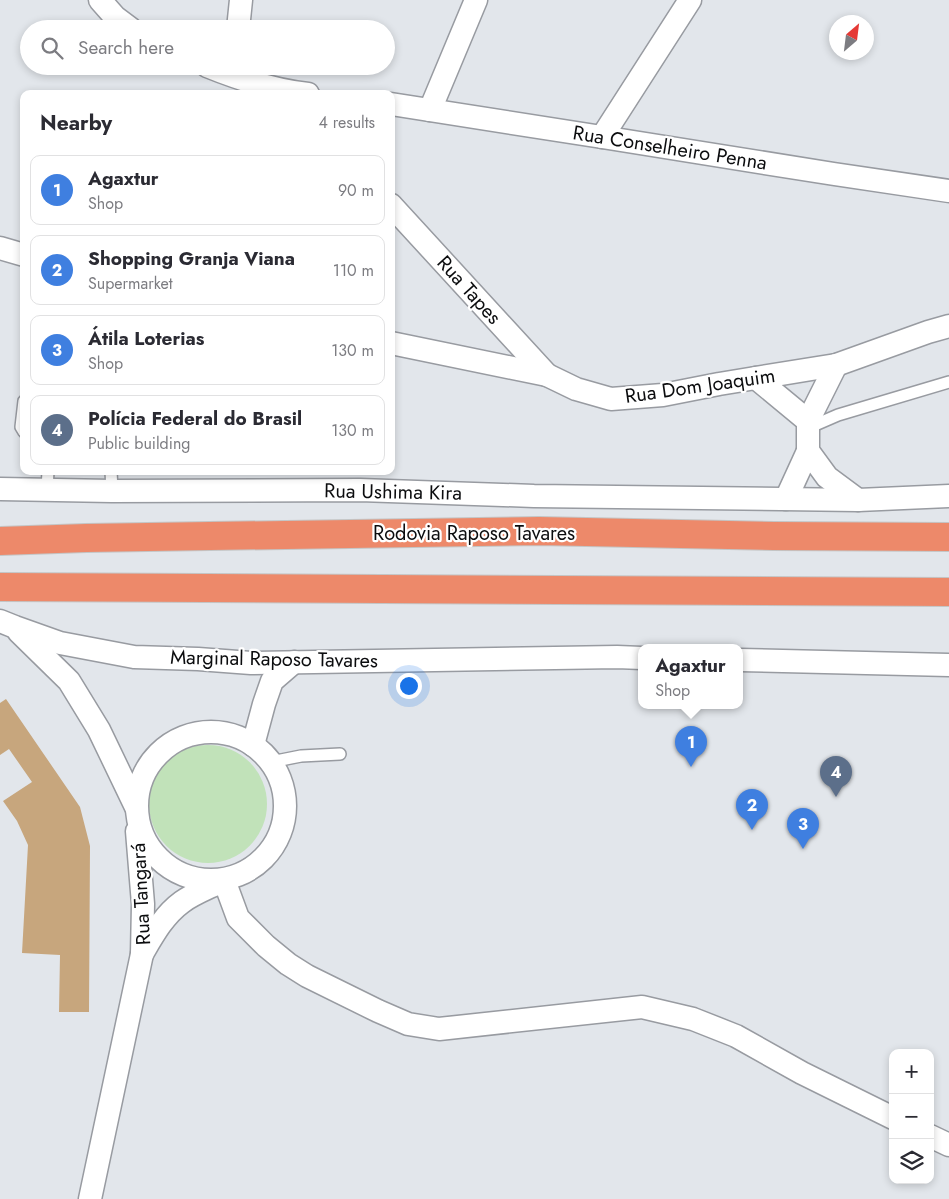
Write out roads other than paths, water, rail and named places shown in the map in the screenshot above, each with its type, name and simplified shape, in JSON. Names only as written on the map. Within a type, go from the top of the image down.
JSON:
[{"type":"highway","name":"Rodovia Raposo Tavares","points":[[0,541],[539,531],[774,536],[949,537]]},
{"type":"highway","points":[[0,587],[949,592]]},
{"type":"street","points":[[100,0],[119,20]]},
{"type":"street","points":[[239,20],[241,0]]},
{"type":"street","points":[[430,110],[476,0]]},
{"type":"street","points":[[602,137],[690,0]]},
{"type":"street","points":[[245,75],[288,90]]},
{"type":"street","name":"Rua Conselheiro Penna","points":[[395,105],[949,191]]},
{"type":"street","name":"Rua Tapes","points":[[395,209],[547,375]]},
{"type":"street","points":[[0,248],[20,254]]},
{"type":"street","name":"Rua Dom Joaquim","points":[[395,344],[547,375],[576,389],[611,399],[663,395],[836,365],[949,326]]},
{"type":"street","points":[[786,498],[808,451],[808,424],[836,365]]},
{"type":"street","points":[[756,378],[808,424]]},
{"type":"street","points":[[808,451],[827,477],[858,500]]},
{"type":"street","name":"Rua Ushima Kira","points":[[0,489],[48,481],[112,481],[534,496],[858,500],[949,496]]},
{"type":"street","points":[[7,624],[69,681],[99,730],[136,811],[143,838],[157,858],[176,873],[200,880],[224,880],[248,872],[268,856],[281,834],[286,809],[282,784],[271,762],[253,745],[235,736],[215,732],[194,733],[175,740],[159,752],[146,768],[138,787],[136,811]]},
{"type":"street","name":"Marginal Raposo Tavares","points":[[7,624],[60,643],[134,657],[251,663],[638,658]]},
{"type":"street","points":[[743,660],[949,665]]},
{"type":"street","points":[[253,745],[272,681],[294,662]]},
{"type":"street","name":"Rua Tangará","points":[[136,811],[143,904],[142,954]]},
{"type":"street","points":[[224,880],[238,918],[266,946],[288,964],[307,976],[378,1012],[408,1024],[439,1029],[642,1007],[693,1019],[736,1036],[802,1073],[889,1116]]},
{"type":"street","name":"Rua Tangará","points":[[142,954],[169,912],[184,900],[224,880]]},
{"type":"street","points":[[90,1199],[142,954]]},
{"type":"street","points":[[934,1138],[949,1145]]},
{"type":"lane","points":[[808,424],[949,382]]},
{"type":"lane","points":[[271,762],[301,756],[340,754]]},
{"type":"place","name":"Agaxtur","points":[[691,767]]},
{"type":"place","name":"Polícia Federal do Brasil","points":[[836,797]]},
{"type":"place","name":"Shopping Granja Viana","points":[[752,830]]},
{"type":"place","name":"Átila Loterias","points":[[803,849]]}]
